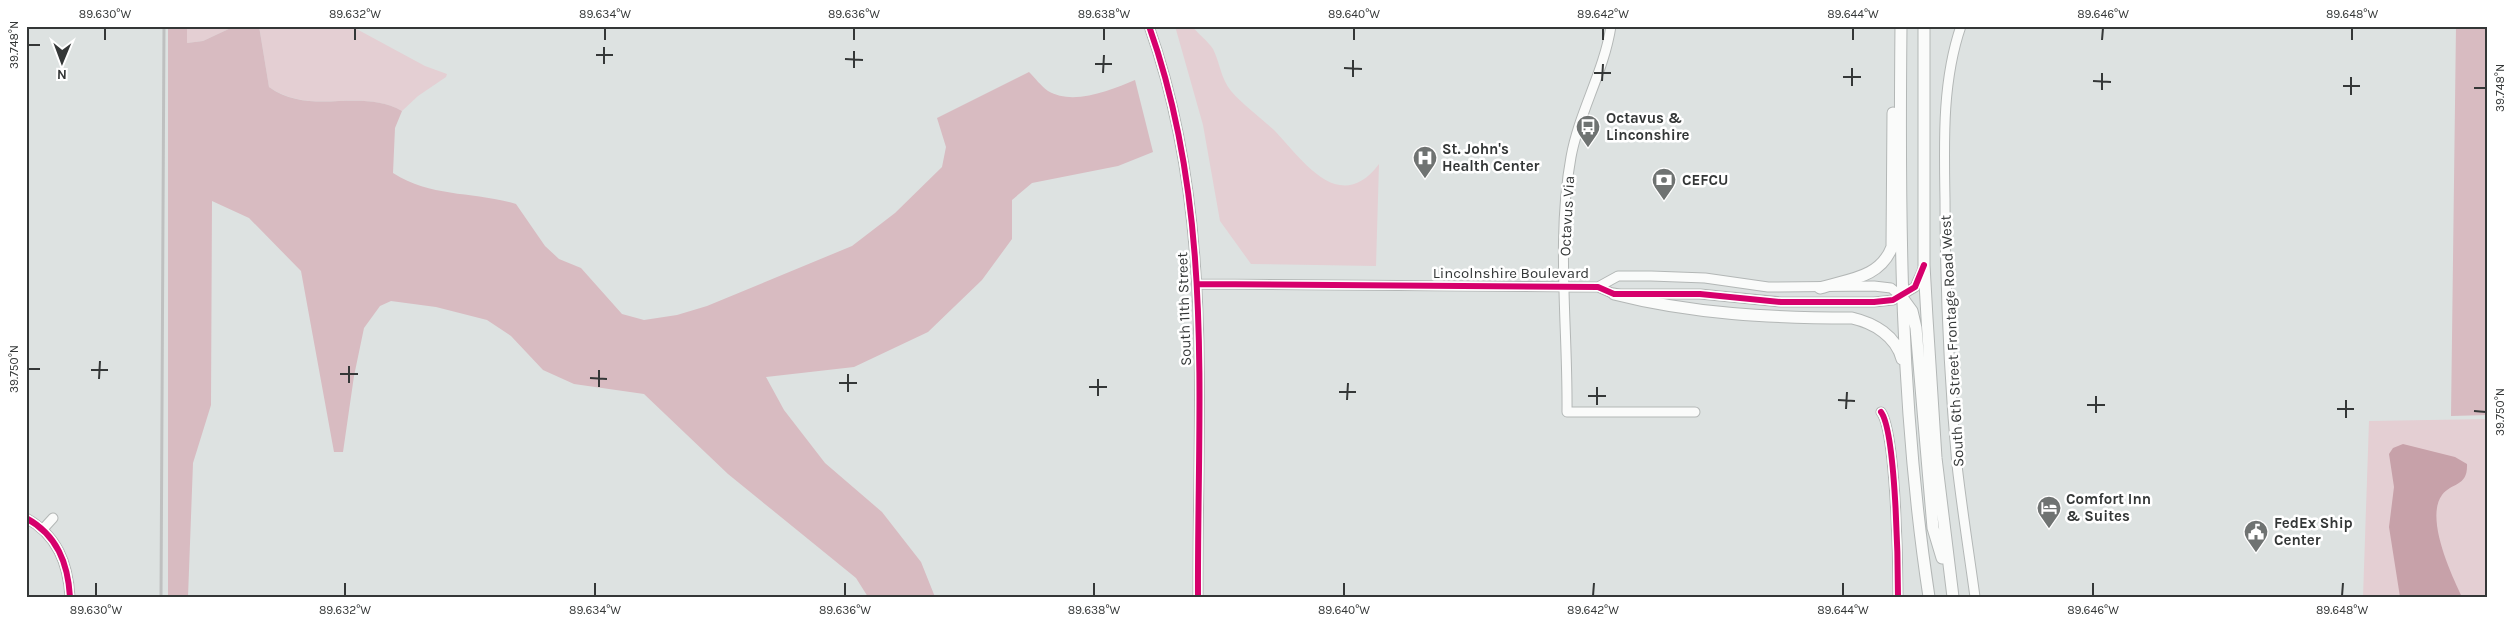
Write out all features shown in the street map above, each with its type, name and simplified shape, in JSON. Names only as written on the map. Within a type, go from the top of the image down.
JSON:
[{"type":"main road","points":[[1901,26],[1901,296],[1905,374],[1919,528],[1929,597]]},
{"type":"main road","points":[[1924,28],[1924,265],[1936,458],[1953,593]]},
{"type":"main road","points":[[1820,288],[1873,272],[1888,258],[1892,247],[1893,87],[1901,49]]},
{"type":"main road","points":[[1614,294],[1652,304],[1755,316],[1852,318],[1863,320],[1883,331],[1895,344],[1901,354],[1905,374]]},
{"type":"main road","points":[[1901,296],[1912,311],[1916,328],[1923,432],[1933,528],[1953,593]]},
{"type":"street","name":"South 11th Street","points":[[1149,26],[1172,102],[1189,184],[1198,284],[1198,597]]},
{"type":"street","name":"Octavus Via","points":[[1611,26],[1602,65],[1580,120],[1570,157],[1567,189],[1564,286],[1567,412],[1695,412]]},
{"type":"street","name":"South 6th Street Frontage Road West","points":[[1961,26],[1951,67],[1946,109],[1945,234],[1953,415],[1975,597]]},
{"type":"street","points":[[1901,296],[1915,287],[1924,265]]},
{"type":"street","name":"Lincolnshire Boulevard","points":[[1198,284],[1598,287],[1614,294],[1700,294],[1781,302],[1874,302],[1893,300],[1901,296],[1891,288],[1874,286],[1768,287],[1705,278],[1651,276],[1618,276],[1598,287]]},
{"type":"street","points":[[1881,412],[1886,418],[1889,439],[1898,597]]},
{"type":"street","points":[[26,518],[43,529],[59,549],[65,562],[70,597]]},
{"type":"street","points":[[43,529],[53,518]]},
{"type":"shaded area","points":[[168,26],[187,26],[187,43],[203,41],[235,26],[259,26],[269,87],[285,96],[302,100],[369,101],[386,104],[402,111],[395,128],[393,173],[423,187],[516,204],[545,246],[559,259],[581,268],[622,314],[644,320],[677,315],[707,306],[852,246],[895,213],[942,167],[946,147],[937,118],[1029,72],[1048,91],[1069,97],[1080,97],[1104,92],[1135,80],[1153,152],[1118,166],[1032,183],[1012,200],[1012,239],[982,280],[928,332],[854,367],[766,377],[784,410],[825,463],[882,512],[921,562],[935,597],[868,597],[856,578],[728,474],[644,394],[574,384],[543,370],[511,336],[487,320],[436,307],[391,301],[380,306],[364,328],[354,376],[343,452],[334,452],[301,271],[249,218],[212,201],[211,405],[193,463],[188,597],[168,597]]},
{"type":"shaded area","points":[[187,26],[235,26],[203,41],[187,43]]},
{"type":"shaded area","points":[[259,26],[351,26],[425,66],[447,74],[446,77],[418,96],[402,111],[386,104],[369,101],[302,100],[286,96],[269,87]]},
{"type":"shaded area","points":[[1175,26],[1192,26],[1213,49],[1225,81],[1231,91],[1274,130],[1322,178],[1336,184],[1350,185],[1364,179],[1379,164],[1376,266],[1251,264],[1220,221],[1203,125]]},
{"type":"shaded area","points":[[2456,26],[2488,26],[2488,415],[2451,416]]},
{"type":"shaded area","points":[[2488,419],[2488,597],[2363,597],[2369,421]]},
{"type":"shaded area","points":[[2403,444],[2455,457],[2467,464],[2465,477],[2442,495],[2436,517],[2446,561],[2462,597],[2400,597],[2389,527],[2394,487],[2389,454],[2393,448]]},
{"type":"railway","points":[[161,597],[164,26]]},
{"type":"cycle path","points":[[1149,26],[1170,96],[1184,167],[1193,238],[1198,309],[1198,597]]},
{"type":"cycle path","points":[[1198,284],[1598,287],[1614,294],[1700,294],[1781,302],[1874,302],[1893,300],[1915,287],[1924,265]]},
{"type":"cycle path","points":[[1881,412],[1886,424],[1893,471],[1897,530],[1898,597]]},
{"type":"cycle path","points":[[26,518],[46,533],[59,551],[67,573],[70,597]]},
{"type":"place","name":"Octavus & Linconshire","points":[[1588,148]]},
{"type":"place","name":"St. John's Health Center","points":[[1425,179]]},
{"type":"place","name":"CEFCU","points":[[1664,201]]},
{"type":"place","name":"Comfort Inn & Suites","points":[[2049,529]]},
{"type":"place","name":"FedEx Ship Center","points":[[2256,553]]}]
